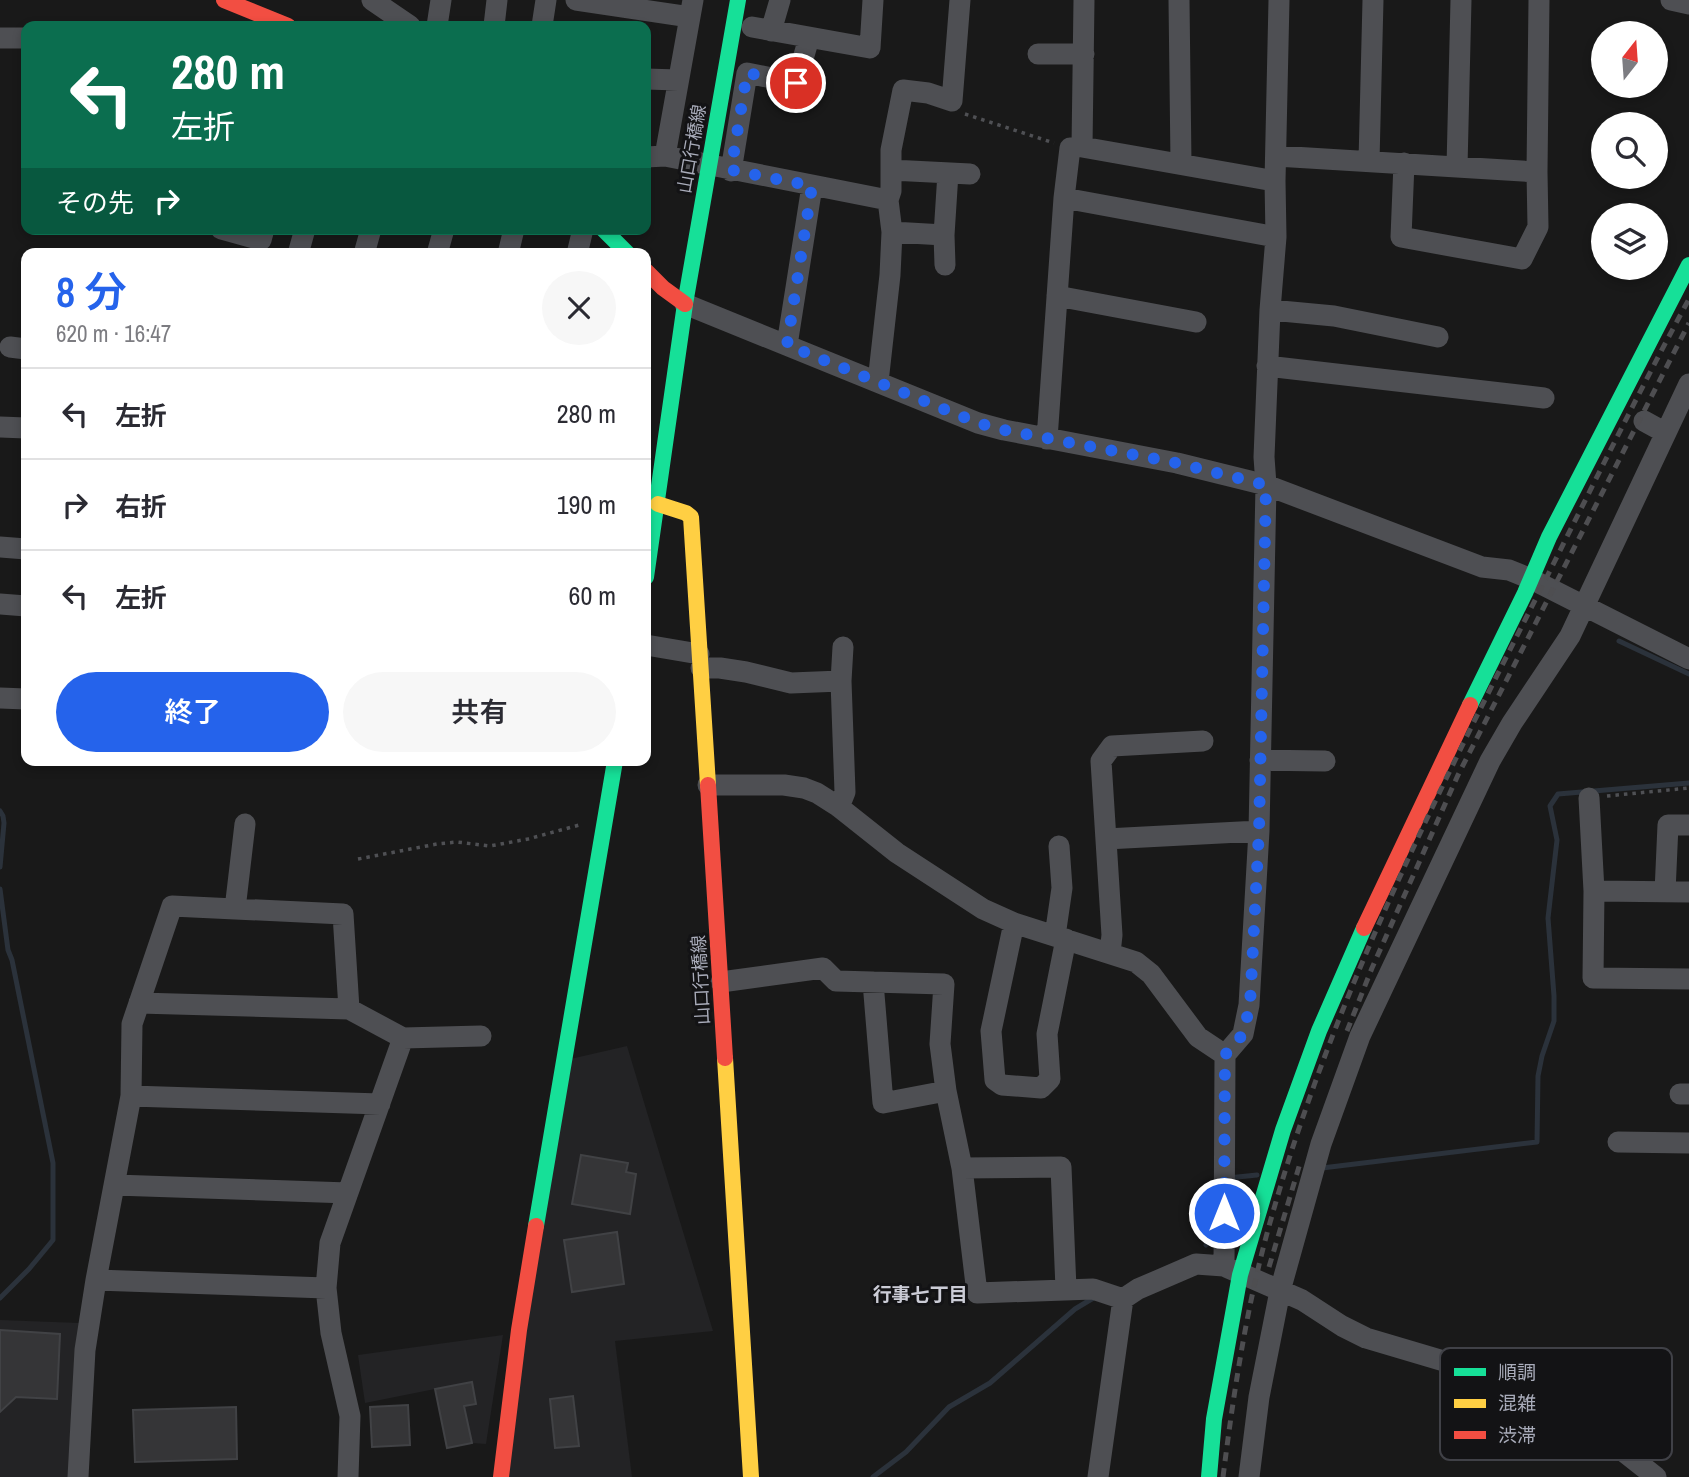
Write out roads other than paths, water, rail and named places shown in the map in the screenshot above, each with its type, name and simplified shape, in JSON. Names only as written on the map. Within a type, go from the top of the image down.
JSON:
[{"type":"main road","points":[[224,0],[259,21]]},
{"type":"main road","name":"山口行橋線","points":[[651,546],[685,304],[737,0]]},
{"type":"main road","points":[[609,235],[622,248]]},
{"type":"main road","points":[[1209,1477],[1232,1270],[1335,992],[1385,880],[1549,537],[1629,414],[1689,265]]},
{"type":"main road","points":[[651,276],[685,304]]},
{"type":"main road","name":"山口行橋線","points":[[658,504],[691,517],[751,1477]]},
{"type":"main road","points":[[501,1477],[519,1329],[614,766]]},
{"type":"street","points":[[437,21],[442,0]]},
{"type":"street","points":[[495,21],[497,0]]},
{"type":"street","points":[[543,21],[546,0]]},
{"type":"street","points":[[576,0],[633,12],[691,8],[678,80],[655,156],[888,200]]},
{"type":"street","points":[[780,0],[761,29],[870,48],[873,0]]},
{"type":"street","points":[[878,382],[889,300],[892,232],[888,200],[891,191],[891,150],[903,90],[928,93],[952,101],[960,0]]},
{"type":"street","points":[[1084,0],[1082,147],[1275,181]]},
{"type":"street","points":[[1179,0],[1181,163]]},
{"type":"street","points":[[1232,1270],[1225,1055],[1243,1034],[1250,1005],[1259,831],[1266,485],[1264,457],[1276,237],[1279,0]]},
{"type":"street","points":[[1370,161],[1373,0]]},
{"type":"street","points":[[1457,167],[1461,0]]},
{"type":"street","points":[[1404,163],[1401,237],[1522,259],[1538,227],[1539,0]]},
{"type":"street","points":[[1671,0],[1689,4]]},
{"type":"street","points":[[385,9],[403,21]]},
{"type":"street","points":[[0,38],[21,38]]},
{"type":"street","points":[[731,170],[747,73],[796,83],[809,38]]},
{"type":"street","points":[[1038,54],[1084,54]]},
{"type":"street","points":[[651,79],[678,80]]},
{"type":"street","points":[[1047,439],[1070,148]]},
{"type":"street","points":[[1276,156],[1537,172]]},
{"type":"street","points":[[891,170],[970,174]]},
{"type":"street","points":[[945,265],[948,173]]},
{"type":"street","points":[[787,345],[812,186]]},
{"type":"street","points":[[1064,198],[1276,237]]},
{"type":"street","points":[[892,232],[944,235]]},
{"type":"street","points":[[243,235],[261,240],[262,235]]},
{"type":"street","points":[[1057,296],[1196,322]]},
{"type":"street","points":[[685,304],[978,423],[1177,463],[1266,485],[1482,567],[1509,570],[1689,659]]},
{"type":"street","points":[[1270,310],[1334,316],[1438,337]]},
{"type":"street","points":[[1267,366],[1544,398]]},
{"type":"street","points":[[1249,1477],[1259,1397],[1280,1291],[1321,1144],[1360,1036],[1490,761],[1570,636],[1664,432],[1689,384]]},
{"type":"street","points":[[1629,414],[1664,432]]},
{"type":"street","points":[[0,427],[21,428]]},
{"type":"street","points":[[0,547],[21,549]]},
{"type":"street","points":[[0,604],[21,606]]},
{"type":"street","points":[[651,646],[720,668],[746,671],[791,683],[841,681]]},
{"type":"street","points":[[839,807],[845,792],[841,681],[843,647]]},
{"type":"street","points":[[0,698],[21,699]]},
{"type":"street","points":[[1111,954],[1101,761],[1112,746],[1203,741]]},
{"type":"street","points":[[1260,760],[1325,761]]},
{"type":"street","points":[[708,785],[793,785],[817,793],[897,853],[983,909],[1014,923],[1136,962],[1151,974],[1198,1037],[1225,1055]]},
{"type":"street","points":[[1589,798],[1594,891],[1593,978],[1689,979]]},
{"type":"street","points":[[235,909],[245,824]]},
{"type":"street","points":[[1665,892],[1668,825],[1689,825]]},
{"type":"street","points":[[1106,839],[1259,831]]},
{"type":"street","points":[[1014,923],[991,1031],[995,1080],[1002,1085],[1041,1088],[1050,1079],[1047,1034],[1060,937],[1062,888],[1059,846]]},
{"type":"street","points":[[1594,891],[1689,892]]},
{"type":"street","points":[[78,1477],[85,1350],[131,1096],[132,1024],[172,906],[343,914],[349,1009]]},
{"type":"street","points":[[721,982],[824,968],[836,981],[944,984],[940,1044],[946,1091],[962,1168],[977,1293],[1093,1289],[1122,1299]]},
{"type":"street","points":[[873,982],[883,1103],[946,1091]]},
{"type":"street","points":[[139,1003],[349,1009],[403,1038],[481,1036]]},
{"type":"street","points":[[348,1477],[349,1416],[331,1333],[326,1288],[330,1243],[403,1038]]},
{"type":"street","points":[[131,1096],[380,1104]]},
{"type":"street","points":[[1618,1142],[1689,1143]]},
{"type":"street","points":[[962,1168],[1061,1167],[1066,1289]]},
{"type":"street","points":[[115,1185],[348,1194]]},
{"type":"street","points":[[1122,1299],[1138,1289],[1196,1264],[1232,1270],[1302,1300],[1366,1338],[1440,1360]]},
{"type":"street","points":[[96,1280],[326,1288]]},
{"type":"street","points":[[1098,1477],[1122,1299]]},
{"type":"street","points":[[1634,1460],[1656,1477]]},
{"type":"waterway","points":[[1619,641],[1689,674]]},
{"type":"waterway","points":[[1322,1168],[1537,1142],[1538,1076],[1554,1021],[1548,918],[1557,840],[1550,806],[1558,794],[1689,783]]},
{"type":"waterway","points":[[0,811],[4,823],[0,867]]},
{"type":"waterway","points":[[0,889],[8,950],[53,1163],[53,1240],[0,1298]]},
{"type":"waterway","points":[[1228,1178],[1257,1175]]},
{"type":"waterway","points":[[1206,1245],[1215,1230]]},
{"type":"waterway","points":[[873,1477],[906,1452],[949,1407],[990,1383],[1075,1309],[1095,1297]]},
{"type":"railway","points":[[1223,1477],[1242,1347],[1262,1251],[1295,1141],[1352,988],[1453,764],[1689,299]]},
{"type":"railway","points":[[1347,1031],[1372,968],[1458,775],[1689,323]]},
{"type":"railway","points":[[1269,1267],[1301,1160]]},
{"type":"district","name":"行事七丁目","points":[[920,1294]]}]
